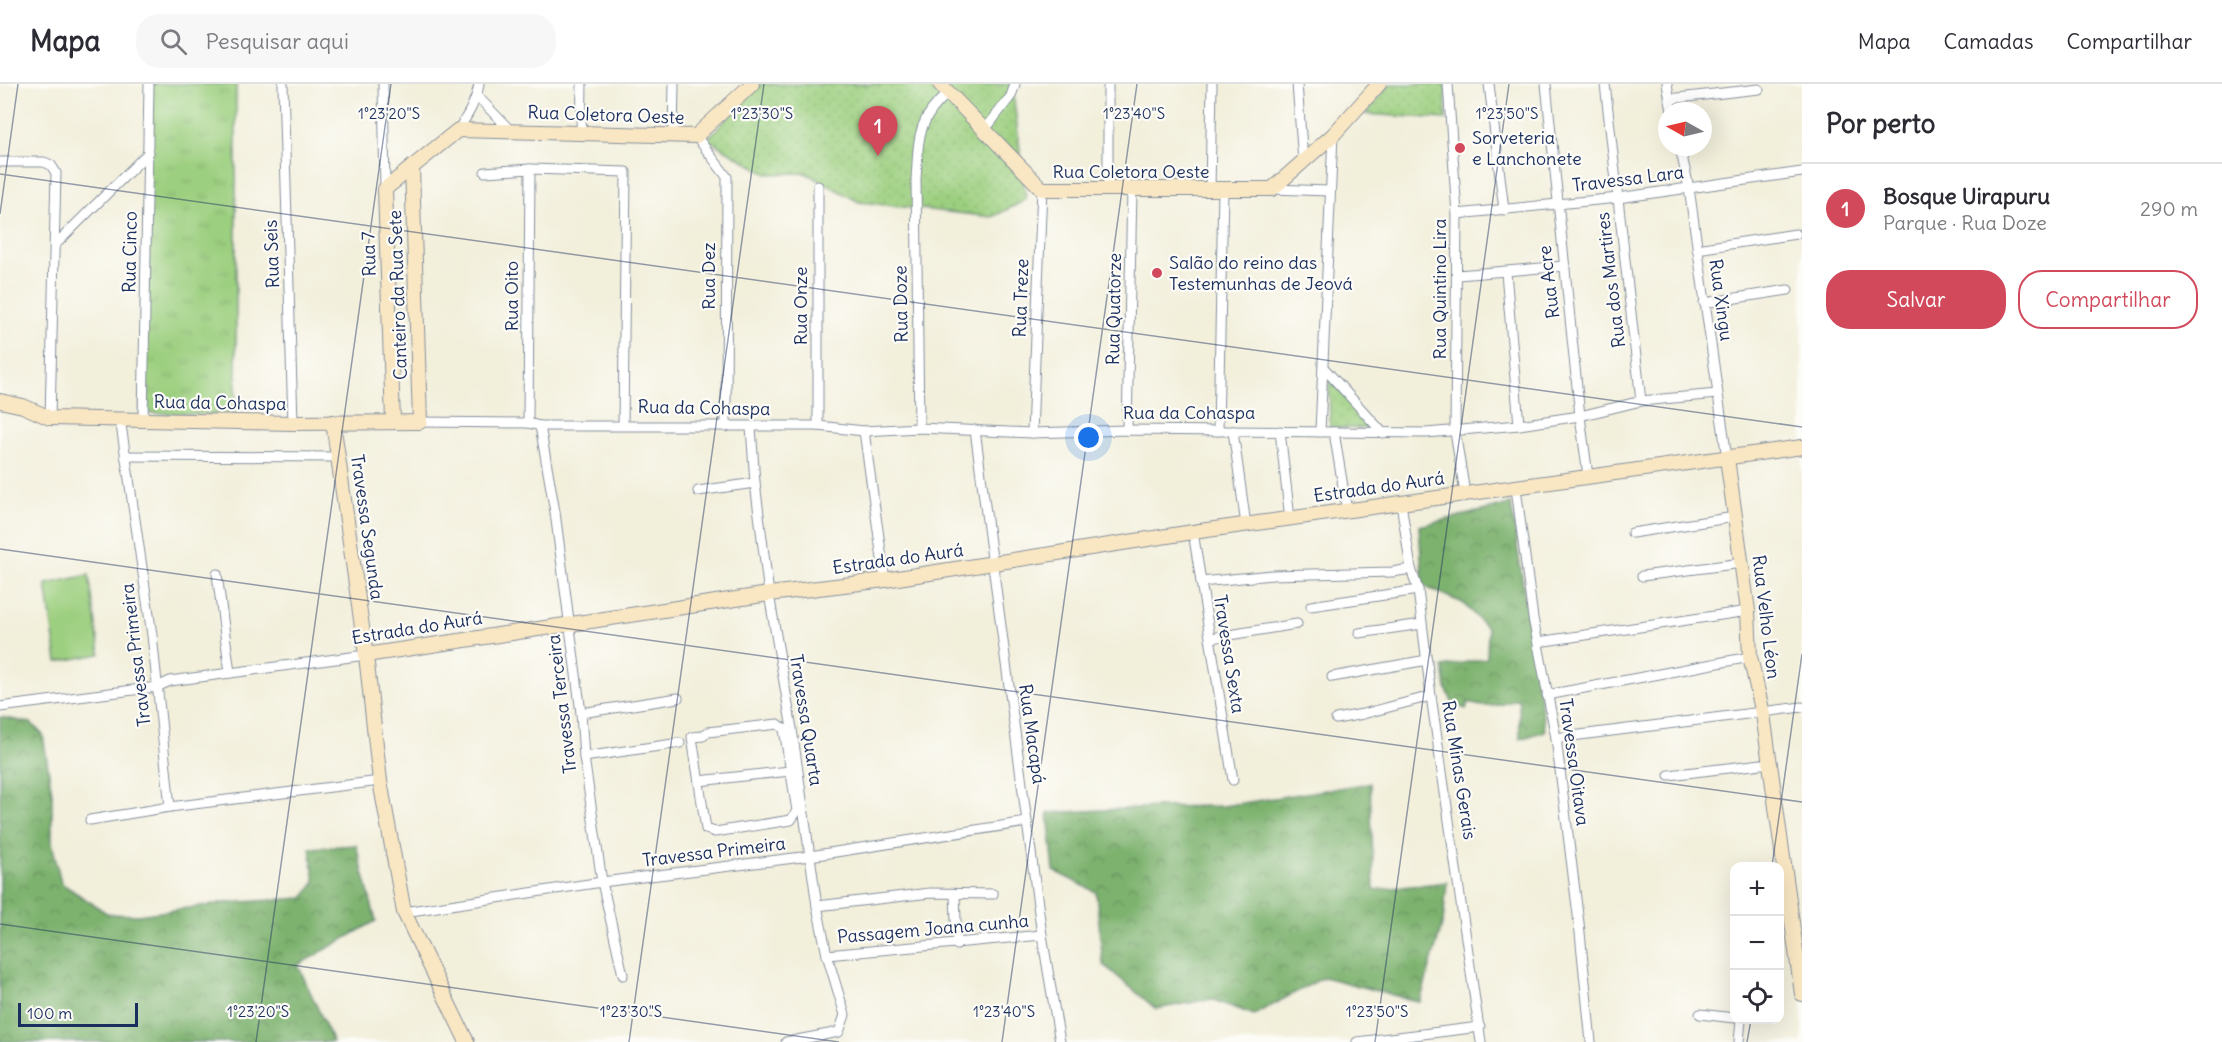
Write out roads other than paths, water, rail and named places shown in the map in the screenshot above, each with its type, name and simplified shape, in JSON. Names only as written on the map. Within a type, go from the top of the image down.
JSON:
[{"type":"street","name":"Rua Cinco","points":[[143,420],[149,84]]},
{"type":"street","name":"Rua Seis","points":[[283,84],[293,423]]},
{"type":"street","name":"Rua 7","points":[[383,84],[393,422]]},
{"type":"street","points":[[385,189],[459,130],[469,115],[479,84]]},
{"type":"street","points":[[581,132],[582,84]]},
{"type":"street","points":[[673,135],[674,84]]},
{"type":"street","name":"Rua Coletora Oeste","points":[[459,130],[696,136],[752,84]]},
{"type":"street","points":[[984,131],[1011,96],[1015,84]]},
{"type":"street","points":[[1108,84],[1108,189]]},
{"type":"street","points":[[1212,84],[1216,190],[1218,430]]},
{"type":"street","points":[[1297,84],[1303,161]]},
{"type":"street","points":[[1272,189],[1333,135],[1379,84]]},
{"type":"street","name":"Rua Quintino Lira","points":[[1448,84],[1457,214],[1455,432],[1465,493]]},
{"type":"street","points":[[1489,84],[1504,210]]},
{"type":"street","name":"Rua Acre","points":[[1546,84],[1588,476]]},
{"type":"street","name":"Rua dos Martires","points":[[1605,84],[1641,401]]},
{"type":"street","points":[[1667,84],[1670,102]]},
{"type":"street","name":"Rua Coletora Oeste","points":[[945,88],[1042,189],[1329,191]]},
{"type":"street","name":"Rua Doze","points":[[919,428],[916,179],[922,123],[945,88]]},
{"type":"street","points":[[1669,99],[1759,88]]},
{"type":"street","name":"Rua Coletora Oeste","points":[[477,96],[510,130]]},
{"type":"street","points":[[1320,432],[1333,135]]},
{"type":"street","name":"Rua Dez","points":[[696,136],[727,177],[726,427]]},
{"type":"street","points":[[55,245],[149,152]]},
{"type":"street","name":"Rua Xingu","points":[[1682,156],[1689,188],[1704,303],[1711,323],[1717,393],[1727,458]]},
{"type":"street","points":[[0,162],[44,162],[51,165],[56,173],[50,418]]},
{"type":"street","name":"Canteiro da Rua Sete","points":[[412,167],[420,422]]},
{"type":"street","points":[[485,171],[530,169]]},
{"type":"street","name":"Rua da Cohaspa","points":[[530,169],[626,172],[623,425]]},
{"type":"street","name":"Rua Oito","points":[[528,423],[530,169]]},
{"type":"street","name":"Travessa Lara","points":[[1457,214],[1618,198],[1802,172]]},
{"type":"street","name":"Rua Onze","points":[[818,186],[818,426]]},
{"type":"street","name":"Rua Treze","points":[[1032,433],[1042,189]]},
{"type":"street","name":"Rua Quatorze","points":[[1127,430],[1132,189]]},
{"type":"street","points":[[1697,249],[1796,234]]},
{"type":"street","points":[[1458,275],[1565,266]]},
{"type":"street","points":[[1506,272],[1519,425]]},
{"type":"street","points":[[1704,303],[1788,291]]},
{"type":"street","points":[[1323,367],[1383,433]]},
{"type":"street","name":"Rua da Cohaspa","points":[[0,401],[23,406],[50,418],[293,423],[528,423],[540,426],[818,426],[864,430],[919,428],[1032,433],[1218,430],[1383,433],[1455,432],[1519,425],[1580,416],[1641,401],[1717,393]]},
{"type":"street","name":"Travessa Primeira","points":[[120,418],[152,636],[170,807]]},
{"type":"street","name":"Travessa Segunda","points":[[333,422],[366,655],[381,781],[404,912],[467,1042]]},
{"type":"street","name":"Travessa Terceira","points":[[540,426],[555,512],[582,713],[584,757],[602,882],[623,975]]},
{"type":"street","name":"Travessa Quarta","points":[[751,427],[755,483],[788,729],[817,906],[827,955],[845,1015],[839,1032],[786,1042]]},
{"type":"street","points":[[864,430],[885,580]]},
{"type":"street","name":"Rua Macapá","points":[[975,430],[1042,935],[1060,1042]]},
{"type":"street","points":[[1233,431],[1246,525]]},
{"type":"street","points":[[1280,431],[1290,519]]},
{"type":"street","points":[[1334,432],[1347,511]]},
{"type":"street","name":"Estrada do Aurá","points":[[0,708],[157,687],[170,681],[366,655],[769,594],[885,580],[1193,532],[1802,447]]},
{"type":"street","points":[[125,456],[339,457]]},
{"type":"street","name":"Rua Velho Léon","points":[[1727,458],[1748,611],[1750,657],[1763,714],[1802,994]]},
{"type":"street","points":[[698,491],[755,483]]},
{"type":"street","name":"Travessa Oitava","points":[[1516,488],[1538,642],[1556,738],[1591,1042]]},
{"type":"street","name":"Rua Minas Gerais","points":[[1401,503],[1411,569],[1418,590],[1481,1042]]},
{"type":"street","points":[[1632,533],[1735,517]]},
{"type":"street","name":"Travessa Sexta","points":[[1193,532],[1233,780]]},
{"type":"street","points":[[1642,576],[1742,563]]},
{"type":"street","points":[[1201,582],[1272,575],[1392,572],[1411,569]]},
{"type":"street","points":[[217,574],[230,673]]},
{"type":"street","points":[[1311,606],[1418,590]]},
{"type":"street","points":[[1538,642],[1748,611]]},
{"type":"street","points":[[1211,638],[1298,624]]},
{"type":"street","points":[[1359,633],[1422,624]]},
{"type":"street","points":[[1547,695],[1750,657]]},
{"type":"street","points":[[1332,677],[1427,660]]},
{"type":"street","points":[[1336,720],[1431,696]]},
{"type":"street","points":[[582,713],[678,698]]},
{"type":"street","points":[[1556,738],[1763,714],[1802,707]]},
{"type":"street","points":[[778,724],[788,729],[790,771],[797,811],[791,820],[715,832],[706,829],[692,737],[703,736],[708,732],[778,724]]},
{"type":"street","points":[[584,757],[680,743]]},
{"type":"street","points":[[1669,775],[1770,764]]},
{"type":"street","points":[[699,781],[790,771]]},
{"type":"street","points":[[90,820],[170,807],[381,781]]},
{"type":"street","name":"Travessa Primeira","points":[[404,912],[602,882],[810,856],[1027,822]]},
{"type":"street","points":[[817,906],[930,893],[993,894]]},
{"type":"street","points":[[956,895],[957,945]]},
{"type":"street","name":"Passagem Joana cunha","points":[[827,955],[957,945],[1001,938],[1042,935]]},
{"type":"street","points":[[1701,1014],[1730,1018]]},
{"type":"street","points":[[1739,1042],[1741,1024]]},
{"type":"street","points":[[1357,1042],[1480,1027]]},
{"type":"place","name":"Sorveteria e Lanchonete","points":[[1460,148]]},
{"type":"place","name":"Bosque Uirapuru","points":[[878,156]]},
{"type":"place","name":"Salão do reino das Testemunhas de Jeová","points":[[1157,273]]}]
